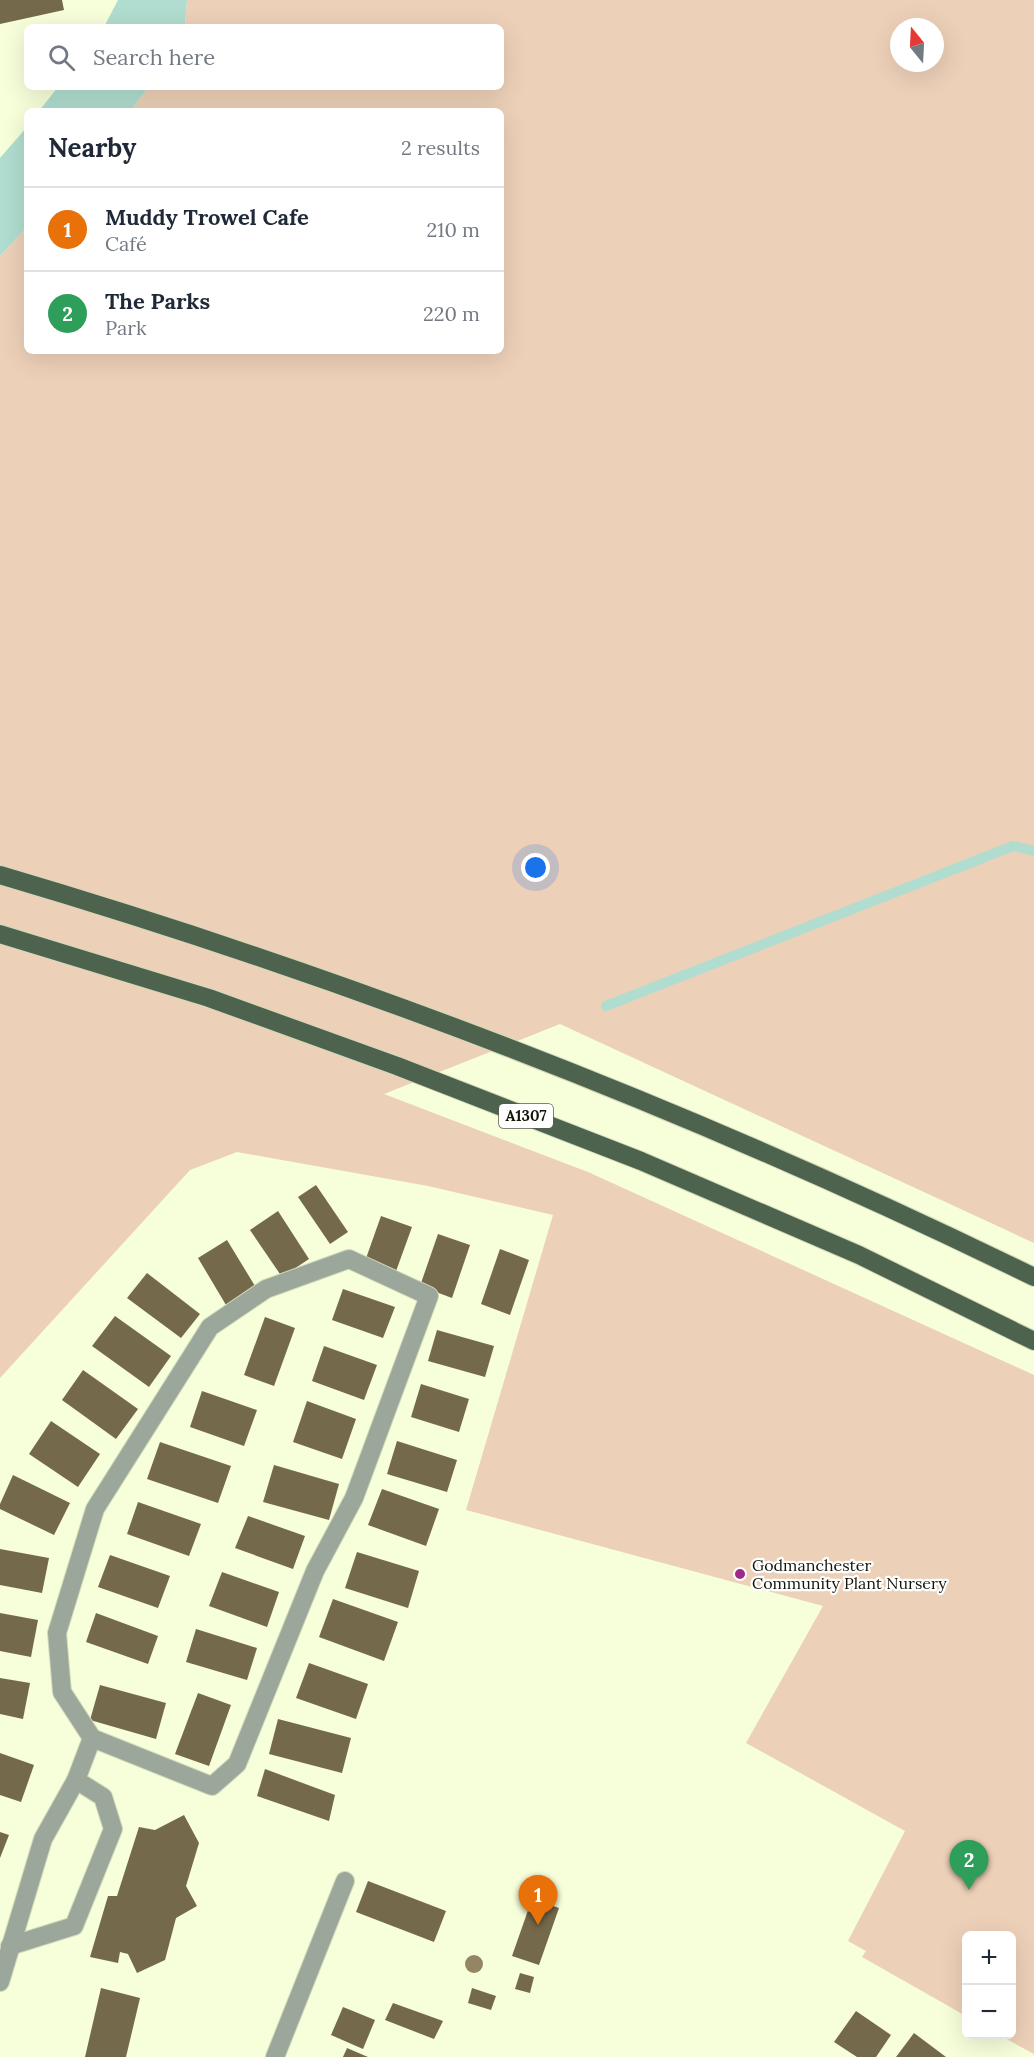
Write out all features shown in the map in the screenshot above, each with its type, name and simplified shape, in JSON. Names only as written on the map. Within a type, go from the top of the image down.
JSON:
[{"type":"main road","points":[[0,875],[242,950],[417,1011],[649,1102],[891,1207],[1034,1277]]},
{"type":"main road","name":"A1307","points":[[0,934],[209,998],[397,1066],[619,1152],[859,1255],[1034,1341]]},
{"type":"street","points":[[349,1259],[429,1296],[354,1498],[315,1571],[237,1764],[212,1786],[92,1738],[62,1692],[57,1633],[95,1509],[210,1327],[266,1289],[349,1259]]},
{"type":"street","points":[[0,1982],[44,1839],[76,1780],[92,1738]]},
{"type":"street","points":[[10,1946],[74,1926],[113,1829],[104,1797],[76,1780]]},
{"type":"street","points":[[275,2057],[345,1881]]},
{"type":"shaded area","points":[[187,0],[1034,0],[1034,1243],[560,1024],[384,1094],[588,1172],[1034,1375],[1034,2054],[1006,2039],[1016,2039],[1016,1931],[962,1931],[962,2014],[862,1957],[866,1951],[848,1941],[905,1831],[746,1743],[823,1606],[466,1510],[553,1215],[428,1186],[237,1152],[190,1170],[0,1378],[0,256],[24,230],[24,354],[504,354],[504,108],[132,108],[147,90],[504,90],[504,24],[185,24]]},
{"type":"water","points":[[118,0],[187,0],[185,24],[106,24]]},
{"type":"water","points":[[56,90],[147,90],[132,108],[41,108]]},
{"type":"water","points":[[24,130],[24,230],[0,256],[0,158]]},
{"type":"building","points":[[0,0],[62,0],[64,10],[0,24]]},
{"type":"building","points":[[316,1185],[348,1232],[330,1244],[298,1197]]},
{"type":"building","points":[[278,1211],[309,1259],[282,1277],[250,1230]]},
{"type":"building","points":[[381,1216],[412,1227],[395,1274],[364,1264]]},
{"type":"building","points":[[438,1234],[470,1245],[452,1298],[420,1286]]},
{"type":"building","points":[[227,1240],[255,1286],[226,1305],[198,1258]]},
{"type":"building","points":[[500,1249],[529,1260],[510,1315],[481,1304]]},
{"type":"building","points":[[147,1273],[200,1314],[181,1338],[127,1298]]},
{"type":"building","points":[[343,1289],[395,1307],[383,1338],[332,1320]]},
{"type":"building","points":[[115,1316],[171,1356],[149,1387],[92,1346]]},
{"type":"building","points":[[265,1317],[295,1328],[274,1386],[244,1375]]},
{"type":"building","points":[[437,1330],[494,1346],[485,1377],[428,1361]]},
{"type":"building","points":[[324,1346],[377,1365],[364,1400],[312,1381]]},
{"type":"building","points":[[83,1370],[138,1409],[116,1439],[62,1400]]},
{"type":"building","points":[[421,1384],[469,1399],[459,1432],[411,1417]]},
{"type":"building","points":[[202,1391],[257,1410],[244,1446],[190,1427]]},
{"type":"building","points":[[307,1401],[356,1419],[342,1459],[293,1442]]},
{"type":"building","points":[[51,1421],[100,1454],[78,1487],[29,1454]]},
{"type":"building","points":[[397,1441],[457,1460],[447,1492],[387,1474]]},
{"type":"building","points":[[160,1442],[231,1466],[218,1503],[147,1479]]},
{"type":"building","points":[[274,1465],[339,1484],[329,1520],[263,1502]]},
{"type":"building","points":[[13,1475],[70,1503],[54,1535],[0,1509]]},
{"type":"building","points":[[382,1489],[439,1509],[426,1546],[368,1525]]},
{"type":"building","points":[[138,1502],[201,1524],[189,1556],[127,1534]]},
{"type":"building","points":[[248,1516],[305,1536],[293,1569],[235,1548]]},
{"type":"building","points":[[0,1549],[49,1558],[42,1593],[0,1585]]},
{"type":"building","points":[[357,1552],[419,1571],[408,1608],[345,1588]]},
{"type":"building","points":[[110,1555],[170,1576],[158,1608],[98,1587]]},
{"type":"building","points":[[222,1572],[279,1592],[267,1627],[209,1606]]},
{"type":"building","points":[[333,1599],[398,1622],[384,1661],[319,1637]]},
{"type":"building","points":[[0,1613],[38,1620],[31,1657],[0,1651]]},
{"type":"building","points":[[96,1613],[158,1636],[148,1664],[86,1642]]},
{"type":"building","points":[[196,1629],[257,1648],[247,1680],[186,1662]]},
{"type":"building","points":[[309,1663],[368,1684],[356,1719],[296,1698]]},
{"type":"building","points":[[0,1678],[30,1683],[23,1719],[0,1714]]},
{"type":"building","points":[[100,1685],[166,1703],[156,1739],[90,1720]]},
{"type":"building","points":[[198,1693],[231,1705],[209,1766],[175,1754]]},
{"type":"building","points":[[278,1719],[351,1738],[342,1773],[269,1754]]},
{"type":"building","points":[[0,1753],[34,1765],[21,1802],[0,1795]]},
{"type":"building","points":[[265,1769],[335,1795],[329,1821],[257,1796]]},
{"type":"building","points":[[184,1815],[199,1843],[186,1886],[197,1906],[176,1918],[165,1960],[137,1973],[128,1954],[120,1952],[118,1963],[90,1957],[108,1896],[117,1896],[139,1827],[155,1830]]},
{"type":"building","points":[[0,1832],[9,1835],[0,1858]]},
{"type":"building","points":[[368,1881],[446,1911],[434,1942],[356,1912]]},
{"type":"building","points":[[532,1899],[559,1908],[539,1965],[512,1956]]},
{"type":"building","points":[[520,1973],[534,1977],[530,1993],[515,1989]]},
{"type":"building","points":[[101,1988],[140,1998],[126,2057],[85,2057]]},
{"type":"building","points":[[472,1988],[496,1996],[491,2010],[468,2003]]},
{"type":"building","points":[[393,2003],[443,2021],[434,2039],[385,2020]]},
{"type":"building","points":[[343,2007],[375,2020],[363,2049],[331,2035]]},
{"type":"building","points":[[856,2011],[891,2035],[876,2057],[857,2057],[834,2042]]},
{"type":"building","points":[[914,2033],[946,2057],[896,2057]]},
{"type":"building","points":[[347,2048],[368,2057],[343,2057]]},
{"type":"waterway","points":[[606,1006],[1013,846],[1034,851]]},
{"type":"place","name":"Godmanchester Community Plant Nursery","points":[[740,1574]]},
{"type":"place","name":"The Parks","points":[[969,1890]]},
{"type":"place","name":"Muddy Trowel Cafe","points":[[538,1925]]}]
